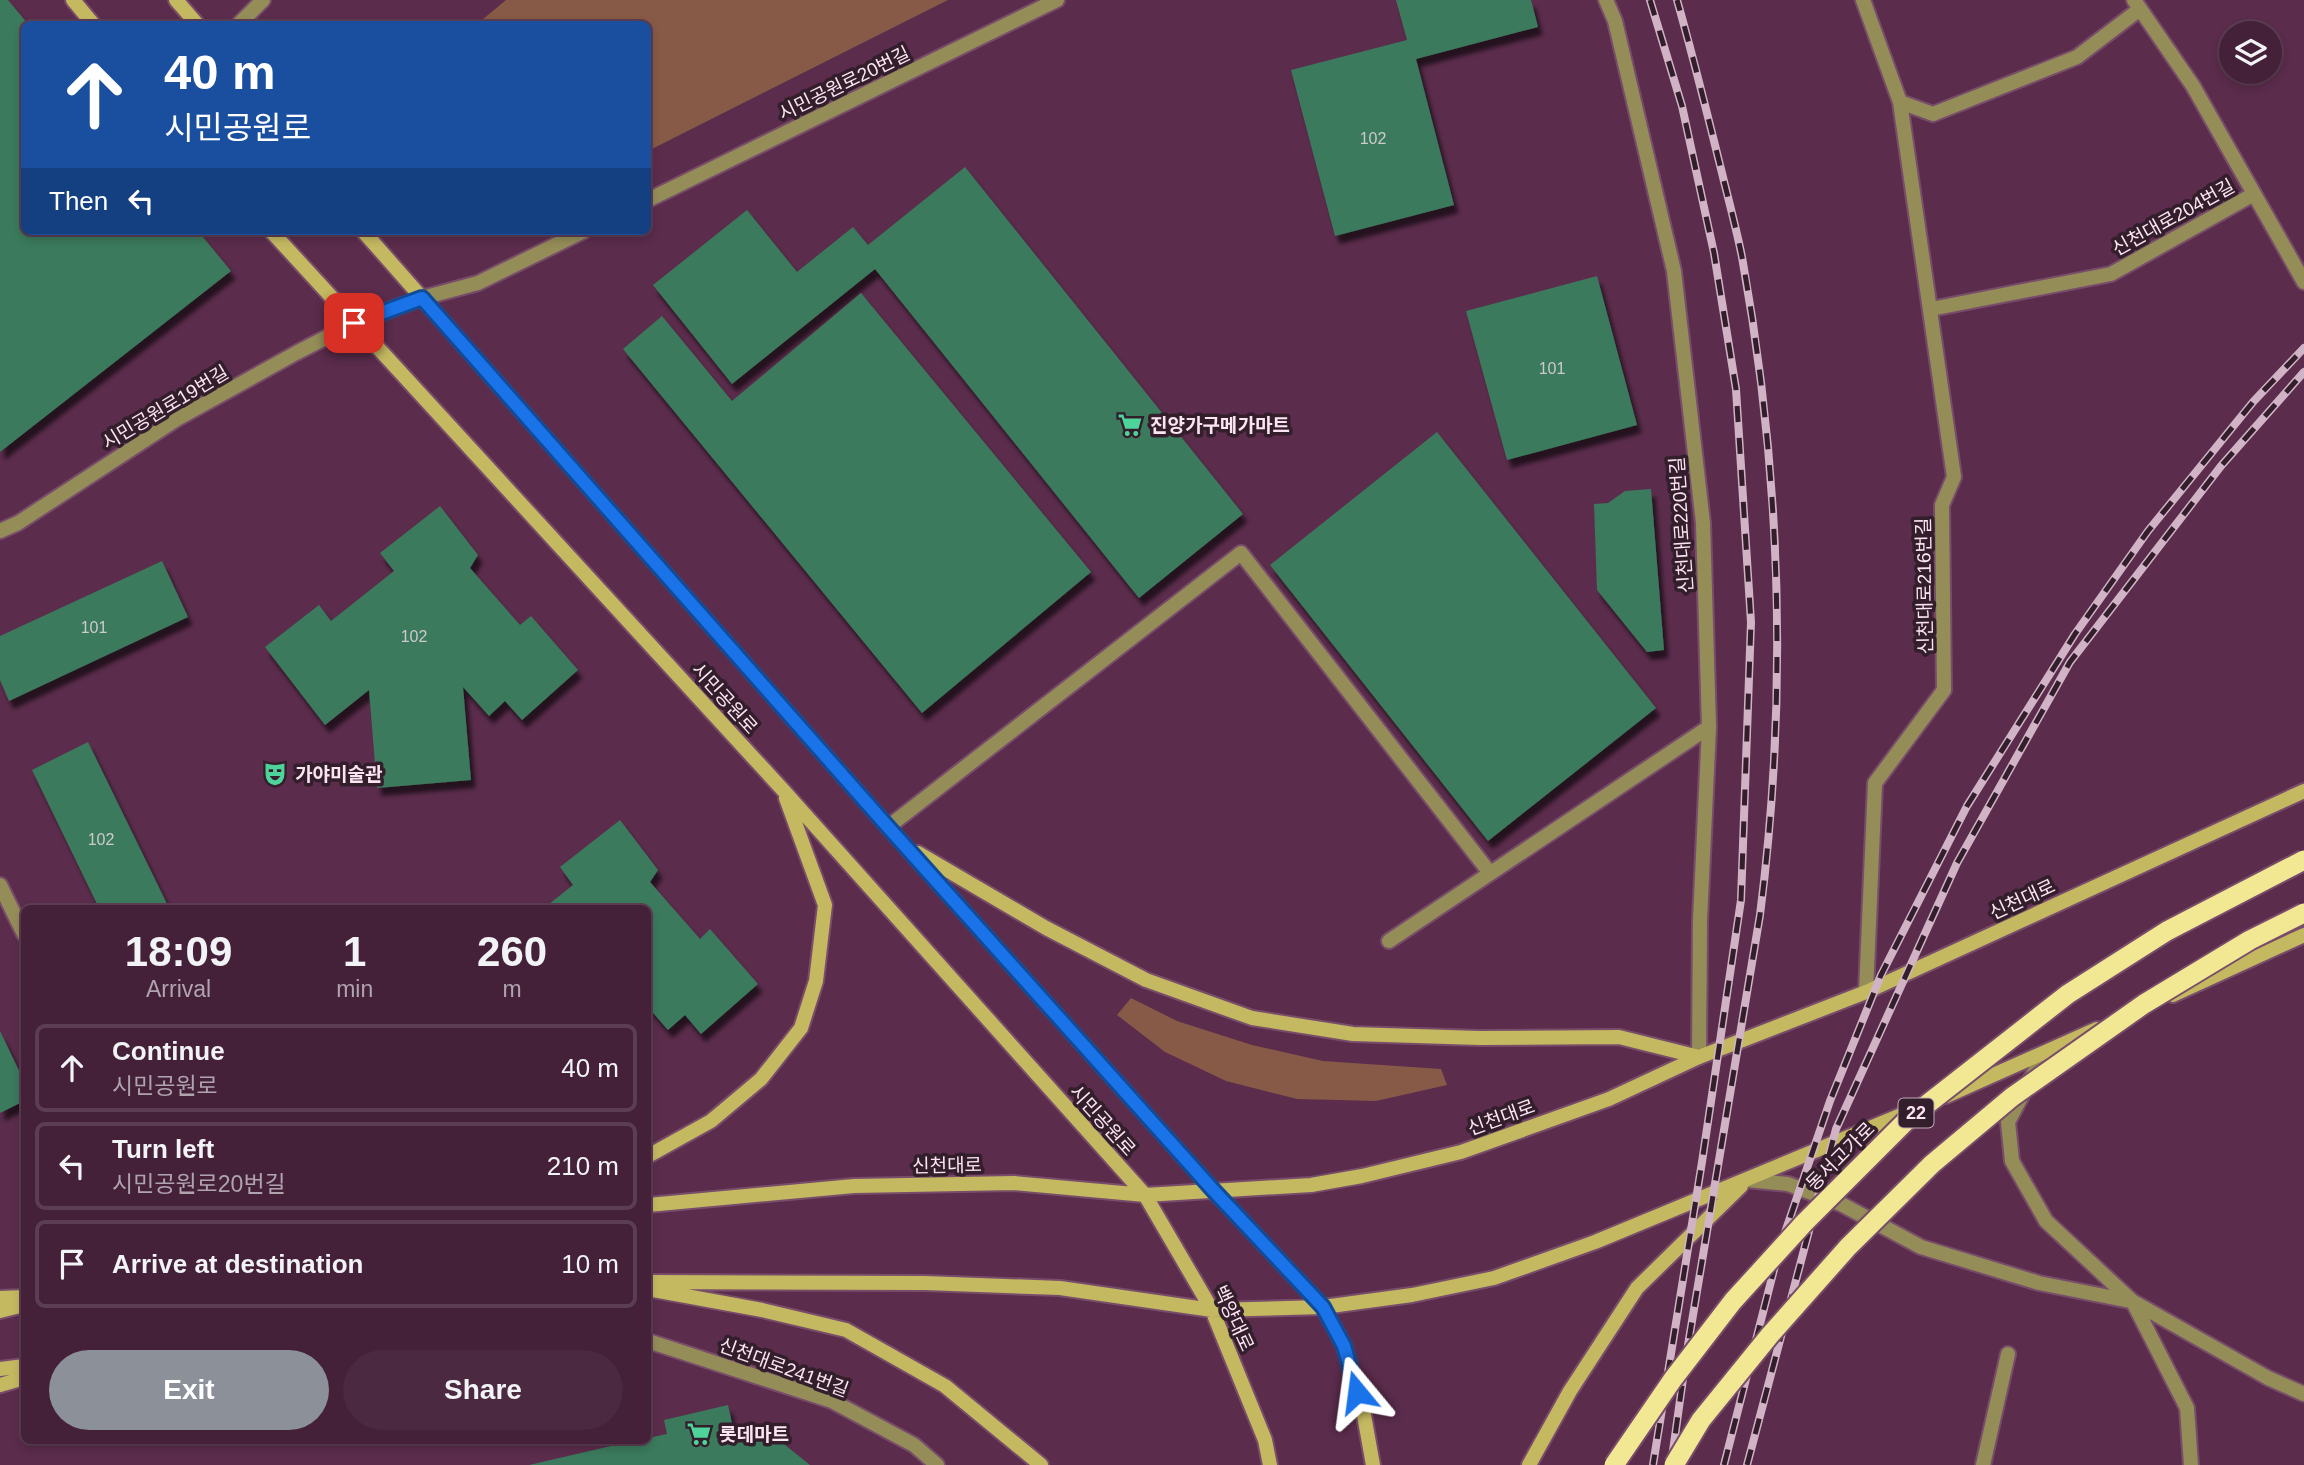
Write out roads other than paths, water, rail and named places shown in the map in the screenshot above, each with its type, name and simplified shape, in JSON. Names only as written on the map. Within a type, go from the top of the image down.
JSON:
[{"type":"highway","name":"동서고가로","points":[[1614,1465],[1673,1379],[1732,1301],[1804,1223],[1907,1120],[2068,995],[2167,931],[2304,860]]},
{"type":"highway","name":"22","points":[[1674,1465],[1701,1420],[1770,1335],[1848,1247],[1932,1164],[2012,1097],[2144,1004],[2250,940],[2304,913]]},
{"type":"main road","points":[[73,0],[90,21]]},
{"type":"main road","points":[[176,0],[194,21]]},
{"type":"main road","name":"시민공원로","points":[[275,235],[783,790],[1145,1195]]},
{"type":"main road","name":"시민공원로","points":[[367,235],[888,827],[1214,1191]]},
{"type":"main road","points":[[651,1154],[711,1121],[761,1079],[801,1028],[817,981],[825,905],[783,790]]},
{"type":"main road","name":"신천대로","points":[[651,1205],[854,1186],[1014,1183],[1145,1195],[1214,1191],[1324,1183],[1461,1152],[1609,1099],[1699,1057],[1866,992],[2304,791]]},
{"type":"main road","points":[[904,845],[1046,928],[1146,980],[1252,1018],[1353,1034],[1479,1038],[1619,1037],[1699,1057]]},
{"type":"main road","points":[[651,1282],[925,1283],[1060,1288],[1212,1310],[1323,1307],[1412,1295],[1494,1278],[1595,1242],[1746,1181],[2044,1054],[2304,935]]},
{"type":"main road","points":[[1529,1465],[1570,1391],[1636,1288],[1746,1181]]},
{"type":"main road","points":[[1214,1191],[1323,1307],[1344,1346],[1364,1415],[1373,1465]]},
{"type":"main road","name":"백양대로","points":[[1145,1195],[1212,1310],[1265,1440],[1270,1465]]},
{"type":"main road","points":[[651,1290],[762,1310],[846,1330],[945,1386],[1041,1465]]},
{"type":"main road","points":[[0,1298],[21,1297]]},
{"type":"main road","points":[[0,1311],[21,1306]]},
{"type":"main road","points":[[0,1369],[21,1366]]},
{"type":"main road","points":[[0,1385],[21,1379]]},
{"type":"street","points":[[242,21],[263,0]]},
{"type":"street","name":"시민공원로20번길","points":[[651,199],[1057,0]]},
{"type":"street","name":"신천대로220번길","points":[[1606,0],[1615,21],[1674,271],[1703,523],[1709,727],[1700,920],[1699,1057]]},
{"type":"street","name":"신천대로216번길","points":[[1863,0],[1900,102],[1954,477],[1942,505],[1944,690],[1875,783],[1866,992]]},
{"type":"street","points":[[1900,102],[1933,114],[2077,57],[2137,5]]},
{"type":"street","name":"신천대로204번길","points":[[2137,5],[2193,86],[2304,282]]},
{"type":"street","name":"신천대로204번길","points":[[1931,309],[2110,274],[2254,194]]},
{"type":"street","points":[[354,323],[422,298],[478,283],[576,235]]},
{"type":"street","name":"시민공원로19번길","points":[[0,531],[18,523],[177,419],[354,323]]},
{"type":"street","points":[[888,827],[1241,553],[1490,873]]},
{"type":"street","points":[[1389,941],[1709,727]]},
{"type":"street","points":[[0,884],[21,928]]},
{"type":"street","points":[[2044,1054],[2008,1122],[2012,1161],[2046,1221],[2132,1301],[2268,1378],[2304,1394]]},
{"type":"street","points":[[1746,1181],[1788,1184],[1841,1204],[1921,1247],[2039,1283],[2132,1301]]},
{"type":"street","points":[[2132,1301],[2187,1408],[2191,1465]]},
{"type":"street","name":"신천대로241번길","points":[[651,1341],[832,1401],[914,1445],[937,1465]]},
{"type":"street","points":[[1983,1465],[2008,1354]]},
{"type":"railway","points":[[1650,0],[1682,106],[1714,253],[1736,389],[1751,622],[1741,900],[1653,1465]]},
{"type":"railway","points":[[1671,1465],[1686,1357],[1760,915],[1769,833],[1777,668],[1772,502],[1755,338],[1737,235],[1677,0]]},
{"type":"railway","points":[[1724,1465],[1779,1250],[1830,1101],[1881,975],[1967,806],[2075,634],[2148,531],[2253,402],[2304,348]]},
{"type":"railway","points":[[1747,1465],[1836,1129],[1957,863],[2070,662],[2221,466],[2304,372]]},
{"type":"place","name":"진양가구메가마트","points":[[1130,425]]},
{"type":"place","name":"가야미술관","points":[[275,774]]},
{"type":"place","name":"롯데마트","points":[[699,1434]]}]
